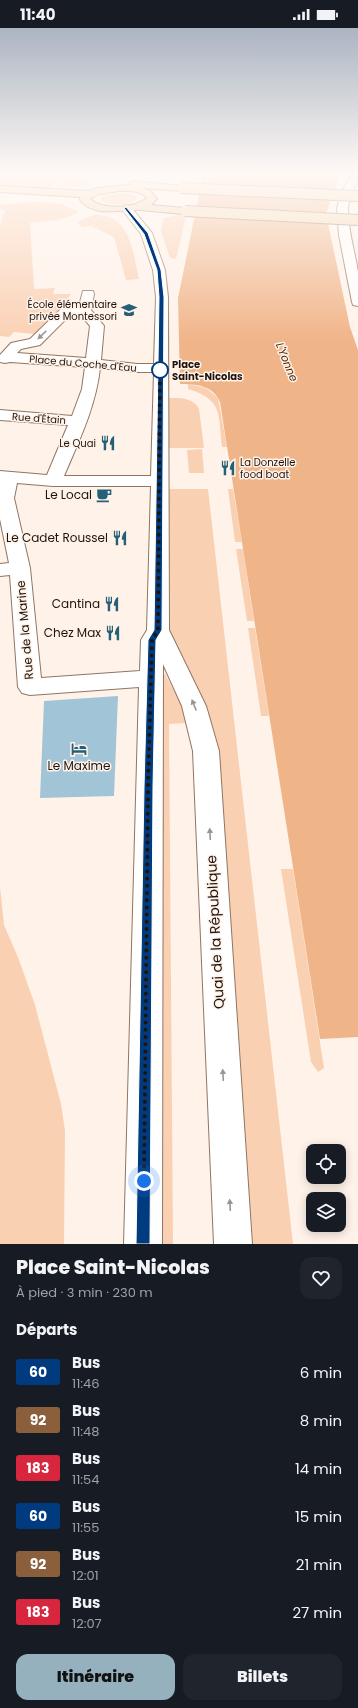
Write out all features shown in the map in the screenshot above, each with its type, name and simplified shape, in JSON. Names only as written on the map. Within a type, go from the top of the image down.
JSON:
[{"type":"street","points":[[143,228],[159,270],[162,297],[158,630],[152,640],[148,787],[143,1244]]},
{"type":"street","points":[[344,228],[358,302]]},
{"type":"street","points":[[84,310],[89,289]]},
{"type":"street","points":[[3,361],[16,346],[35,342],[70,309],[84,310],[97,326],[90,389],[69,445],[53,481]]},
{"type":"street","name":"Place du Coche d'Eau","points":[[3,361],[92,363],[137,368],[160,368]]},
{"type":"street","name":"Rue d'Étain","points":[[0,415],[78,421]]},
{"type":"street","points":[[4,477],[53,481],[159,481]]},
{"type":"street","name":"Rue de la Marine","points":[[4,477],[10,569],[30,687],[152,678]]},
{"type":"street","name":"Quai de la République","points":[[158,630],[194,706],[206,751],[232,1244]]},
{"type":"shaded area","points":[[0,228],[30,228],[34,289],[55,288],[53,294],[71,294],[35,334],[14,332],[9,337],[0,336]]},
{"type":"shaded area","points":[[95,228],[123,228],[128,235],[131,244],[139,279],[126,280],[114,237]]},
{"type":"shaded area","points":[[162,228],[183,228],[176,259],[170,258],[161,231]]},
{"type":"shaded area","points":[[188,384],[206,388],[218,398],[227,447],[222,447],[219,417],[214,404],[200,393],[188,389]]},
{"type":"shaded area","points":[[168,398],[190,400],[199,409],[204,448],[168,448]]},
{"type":"shaded area","points":[[202,449],[204,473],[189,473],[187,450]]},
{"type":"shaded area","points":[[169,489],[208,489],[293,1244],[252,1244],[217,752],[211,723],[201,698],[170,638]]},
{"type":"shaded area","points":[[228,489],[233,489],[242,542],[235,542]]},
{"type":"shaded area","points":[[236,549],[243,549],[254,621],[247,621]]},
{"type":"shaded area","points":[[248,628],[255,628],[269,716],[261,716]]},
{"type":"shaded area","points":[[162,674],[165,674],[183,708],[187,723],[169,724],[173,1244],[157,1244]]},
{"type":"shaded area","points":[[281,869],[293,869],[324,1068],[318,1072],[311,1062]]},
{"type":"shaded area","points":[[0,887],[4,925],[19,960],[35,1005],[61,1104],[65,1131],[64,1244],[0,1244]]},
{"type":"water","name":"L'Yonne","points":[[192,228],[329,228],[350,327],[358,350],[358,1037],[320,1039],[220,402],[217,396],[208,389],[192,384],[180,384],[178,298]]},
{"type":"building","name":"Le Maxime","points":[[118,696],[114,796],[40,798],[44,701]]},
{"type":"bus line","name":"60","points":[[142,228],[146,233],[159,270],[162,297],[158,630],[152,640],[148,787],[143,1244]]},
{"type":"place","name":"École élémentaire privée Montessori","points":[[129,310]]},
{"type":"place","name":"Place Saint-Nicolas","points":[[160,370]]},
{"type":"place","name":"Le Quai","points":[[108,443]]},
{"type":"place","name":"La Donzelle food boat","points":[[228,468]]},
{"type":"place","name":"Le Local","points":[[104,495]]},
{"type":"place","name":"Le Cadet Roussel","points":[[120,538]]},
{"type":"place","name":"Cantina","points":[[112,604]]},
{"type":"place","name":"Chez Max","points":[[113,633]]},
{"type":"place","name":"Le Maxime","points":[[79,749]]},
{"type":"route","points":[[144,1181],[148,787],[152,640],[158,630],[160,370]]}]
